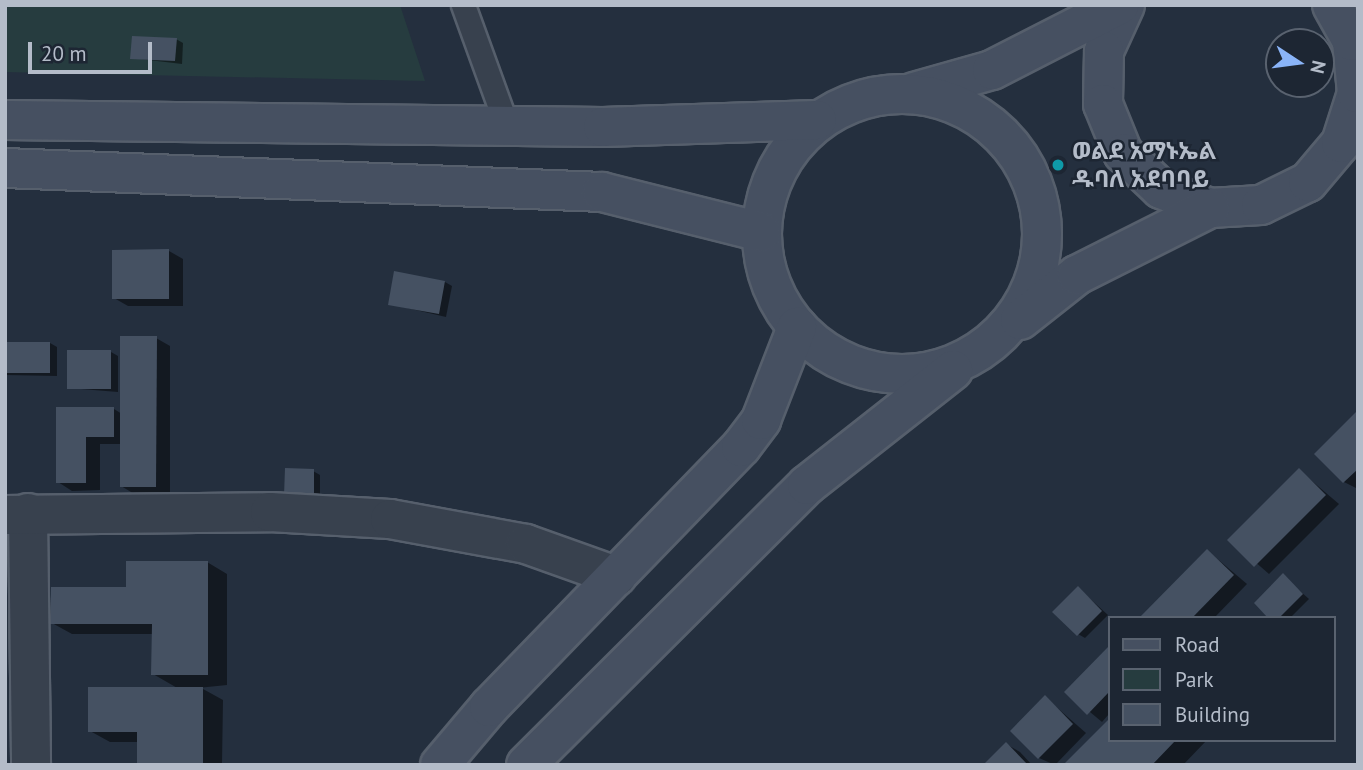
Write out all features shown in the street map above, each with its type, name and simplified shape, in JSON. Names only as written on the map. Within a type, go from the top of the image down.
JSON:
[{"type":"main road","points":[[962,363],[914,376],[864,372],[819,349],[797,327],[765,267],[761,232],[763,211],[782,159],[817,120],[863,97],[914,92],[992,70],[1122,5]]},
{"type":"main road","points":[[1122,5],[1104,51],[1103,104],[1123,153],[1161,189],[1210,208]]},
{"type":"main road","points":[[526,765],[807,485],[1077,275],[1210,208],[1261,205],[1342,163],[1341,143],[1357,93],[1356,69],[1352,41],[1332,5]]},
{"type":"main road","points":[[914,92],[964,106],[1006,136],[1033,179],[1044,229],[1036,280],[1008,330]]},
{"type":"main road","points":[[5,120],[603,127],[817,120]]},
{"type":"main road","points":[[5,168],[602,192],[761,232]]},
{"type":"main road","points":[[440,765],[489,707],[741,447],[761,421],[797,327]]},
{"type":"street","points":[[31,765],[16,514],[270,512],[390,519],[526,544],[616,576]]},
{"type":"lane","points":[[463,5],[506,124]]},
{"type":"green space","points":[[5,5],[400,5],[425,81],[5,72]]},
{"type":"building","points":[[132,36],[177,38],[175,61],[130,59]]},
{"type":"building","points":[[169,249],[169,299],[112,299],[112,250]]},
{"type":"building","points":[[394,271],[445,281],[439,314],[388,305]]},
{"type":"building","points":[[120,336],[157,336],[156,487],[120,487]]},
{"type":"building","points":[[5,342],[50,342],[50,373],[5,373]]},
{"type":"building","points":[[67,350],[111,350],[111,389],[67,389]]},
{"type":"building","points":[[56,407],[114,407],[114,437],[86,437],[86,483],[56,483]]},
{"type":"building","points":[[1358,410],[1358,469],[1343,483],[1314,454]]},
{"type":"building","points":[[285,468],[314,469],[314,496],[284,496]]},
{"type":"building","points":[[1299,468],[1326,495],[1254,567],[1227,540]]},
{"type":"building","points":[[1207,549],[1234,575],[1194,616],[1141,616]]},
{"type":"building","points":[[126,561],[208,561],[208,675],[151,675],[152,624],[50,624],[51,587],[126,587]]},
{"type":"building","points":[[1283,573],[1303,594],[1281,616],[1266,616],[1254,603]]},
{"type":"building","points":[[1078,586],[1102,611],[1077,636],[1052,612]]},
{"type":"building","points":[[1108,647],[1108,693],[1087,715],[1064,692]]},
{"type":"building","points":[[88,687],[203,687],[203,765],[137,765],[137,732],[88,732]]},
{"type":"building","points":[[1045,695],[1073,724],[1038,759],[1010,731]]},
{"type":"building","points":[[1108,720],[1108,742],[1174,742],[1152,765],[1063,765]]},
{"type":"building","points":[[1006,742],[1028,765],[983,765]]},
{"type":"place","name":"ወልደ አማኑኤል ዱባለ አደባባይ","points":[[1058,165]]}]
